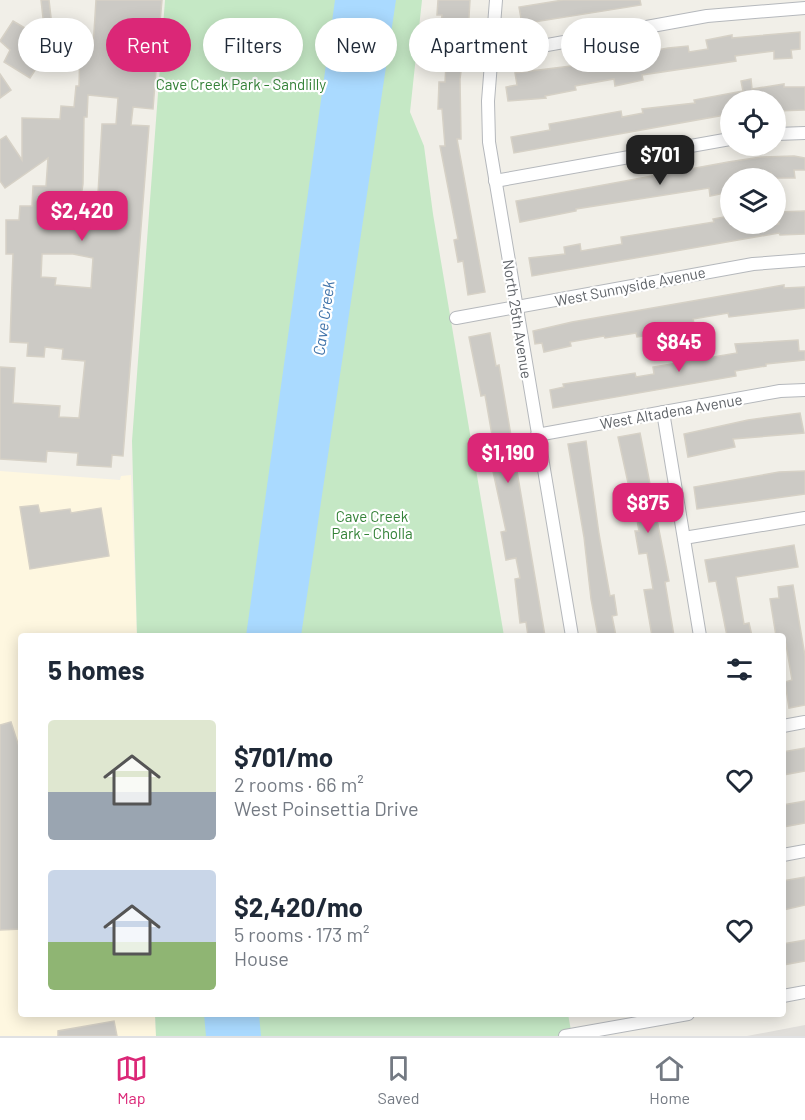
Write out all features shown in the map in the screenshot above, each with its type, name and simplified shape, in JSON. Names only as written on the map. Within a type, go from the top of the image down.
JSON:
[{"type":"street","name":"North 25th Avenue","points":[[495,18],[496,0]]},
{"type":"street","points":[[549,45],[707,16],[805,8]]},
{"type":"street","name":"North 25th Avenue","points":[[491,72],[487,119],[495,181],[571,633]]},
{"type":"street","points":[[786,134],[805,133]]},
{"type":"street","points":[[495,181],[720,141]]},
{"type":"street","name":"West Sunnyside Avenue","points":[[456,318],[753,264],[805,260]]},
{"type":"street","name":"West Altadena Avenue","points":[[537,435],[780,391],[805,390]]},
{"type":"street","points":[[663,412],[700,633]]},
{"type":"street","points":[[684,538],[805,518]]},
{"type":"street","points":[[786,725],[805,722]]},
{"type":"street","points":[[786,854],[805,851]]},
{"type":"street","points":[[786,995],[805,992]]},
{"type":"street","points":[[565,1036],[635,1019],[656,1017]]},
{"type":"shaded area","points":[[0,471],[120,480],[121,476],[131,475],[137,633],[18,633],[18,1017],[155,1017],[156,1036],[0,1036]]},
{"type":"shaded area","points":[[805,1025],[805,1036],[747,1036]]},
{"type":"green space","points":[[165,0],[422,0],[420,18],[409,18],[409,72],[414,72],[410,112],[424,146],[433,214],[503,633],[137,633],[132,441],[160,72],[191,72],[191,18],[164,18]]},
{"type":"green space","points":[[155,1017],[569,1017],[572,1036],[156,1036]]},
{"type":"water","points":[[335,0],[396,0],[393,18],[332,18]]},
{"type":"water","name":"Cave Creek","points":[[325,72],[385,72],[301,633],[246,633]]},
{"type":"water","points":[[204,1017],[259,1017],[261,1036],[206,1036]]},
{"type":"building","points":[[41,0],[49,0],[51,18],[43,18]]},
{"type":"building","points":[[96,0],[162,0],[160,18],[106,18],[106,72],[156,72],[153,109],[133,107],[131,125],[149,126],[123,456],[112,455],[111,467],[77,465],[78,453],[47,451],[46,462],[0,459],[0,367],[15,368],[13,403],[60,406],[59,417],[79,418],[85,361],[62,359],[63,349],[45,347],[44,357],[27,356],[28,343],[10,342],[13,254],[6,254],[6,220],[19,220],[20,206],[32,206],[33,186],[46,186],[48,158],[5,188],[0,181],[0,140],[6,136],[22,160],[22,118],[60,119],[61,106],[74,107],[76,86],[79,86],[79,72],[94,72]],"holes":[[[88,95],[118,98],[116,124],[102,124],[97,211],[79,210],[83,184],[84,117],[87,117]],[[42,254],[73,254],[93,258],[91,288],[55,285],[56,278],[41,277]]]},
{"type":"building","points":[[438,0],[470,0],[469,18],[442,18],[442,15],[437,15]]},
{"type":"building","points":[[563,0],[640,0],[641,5],[549,20],[521,18],[519,7]]},
{"type":"building","points":[[13,21],[18,24],[18,71],[4,62],[10,50],[0,41]]},
{"type":"building","points":[[800,32],[800,49],[791,50],[792,58],[774,59],[774,51],[735,56],[736,61],[642,75],[643,80],[615,86],[614,79],[575,86],[576,90],[545,96],[546,98],[508,101],[506,87],[517,85],[515,73],[549,72],[549,69],[561,67],[561,72],[661,72],[661,49],[688,46],[689,52],[708,49],[706,40],[732,35],[732,38]]},
{"type":"building","points":[[20,72],[34,72],[30,78]]},
{"type":"building","points":[[446,72],[461,72],[461,139],[457,139],[485,292],[468,295],[463,261],[458,262],[454,240],[458,239],[440,146],[445,146],[442,109],[438,109],[439,82],[445,82]]},
{"type":"building","points":[[0,74],[11,90],[0,98]]},
{"type":"building","points":[[751,79],[752,89],[784,84],[784,87],[805,87],[805,110],[786,111],[786,90],[743,90],[741,81]]},
{"type":"building","points":[[720,95],[720,116],[514,153],[511,137],[550,130],[549,124],[621,111],[622,117],[643,113],[642,109],[695,103],[694,100]]},
{"type":"building","points":[[761,157],[805,158],[805,170],[794,170],[795,178],[786,178],[786,168],[720,168],[720,194],[710,196],[709,188],[576,209],[576,211],[520,222],[516,201]]},
{"type":"building","points":[[805,211],[805,234],[780,235],[786,234],[786,212]]},
{"type":"building","points":[[720,218],[720,234],[773,234],[532,276],[529,258],[565,254],[564,247],[580,244],[581,251],[622,244],[621,237],[714,222],[713,219]]},
{"type":"building","points":[[784,285],[784,288],[805,287],[805,308],[729,317],[728,313],[693,319],[694,323],[649,329],[650,335],[637,337],[636,333],[605,338],[604,336],[570,342],[571,346],[544,352],[542,343],[535,344],[533,331],[572,322]]},
{"type":"building","points":[[490,333],[496,366],[499,365],[544,633],[528,633],[526,622],[520,623],[515,579],[520,578],[516,558],[506,560],[501,532],[506,531],[492,467],[494,467],[489,436],[492,435],[485,395],[481,396],[469,337]]},
{"type":"building","points":[[798,340],[799,351],[805,351],[805,360],[766,364],[766,366],[735,371],[736,376],[553,408],[550,390],[564,387],[563,384],[635,373],[636,377],[654,374],[653,367],[737,353],[735,344]]},
{"type":"building","points":[[800,413],[804,433],[733,439],[735,447],[688,457],[684,434],[748,420]]},
{"type":"building","points":[[640,433],[669,581],[665,582],[674,633],[651,633],[644,590],[653,589],[647,553],[639,554],[635,531],[639,531],[632,492],[630,492],[618,437]]},
{"type":"building","points":[[586,441],[610,596],[614,595],[617,615],[612,616],[615,633],[597,633],[568,444]]},
{"type":"building","points":[[805,471],[805,494],[697,509],[694,487],[779,472]]},
{"type":"building","points":[[38,505],[40,513],[70,509],[71,513],[101,508],[109,556],[30,569],[20,507]]},
{"type":"building","points":[[794,545],[798,567],[736,577],[744,624],[749,623],[751,633],[726,633],[716,581],[709,582],[705,560]]},
{"type":"building","points":[[793,585],[805,656],[805,705],[789,708],[786,682],[792,680],[786,633],[776,633],[770,599],[779,598],[778,587]]},
{"type":"building","points":[[11,722],[18,744],[18,929],[0,930],[0,725]]},
{"type":"building","points":[[805,748],[805,771],[786,774],[786,751]]},
{"type":"building","points":[[805,801],[805,823],[786,826],[786,804]]},
{"type":"building","points":[[805,877],[805,905],[786,909],[786,880]]},
{"type":"building","points":[[805,940],[805,961],[786,964],[786,943]]},
{"type":"building","points":[[114,1021],[117,1036],[58,1036],[58,1031]]},
{"type":"park label","name":"Cave Creek Park - Sandlilly","points":[[241,84]]},
{"type":"park label","name":"Cave Creek Park - Cholla","points":[[372,524]]}]
